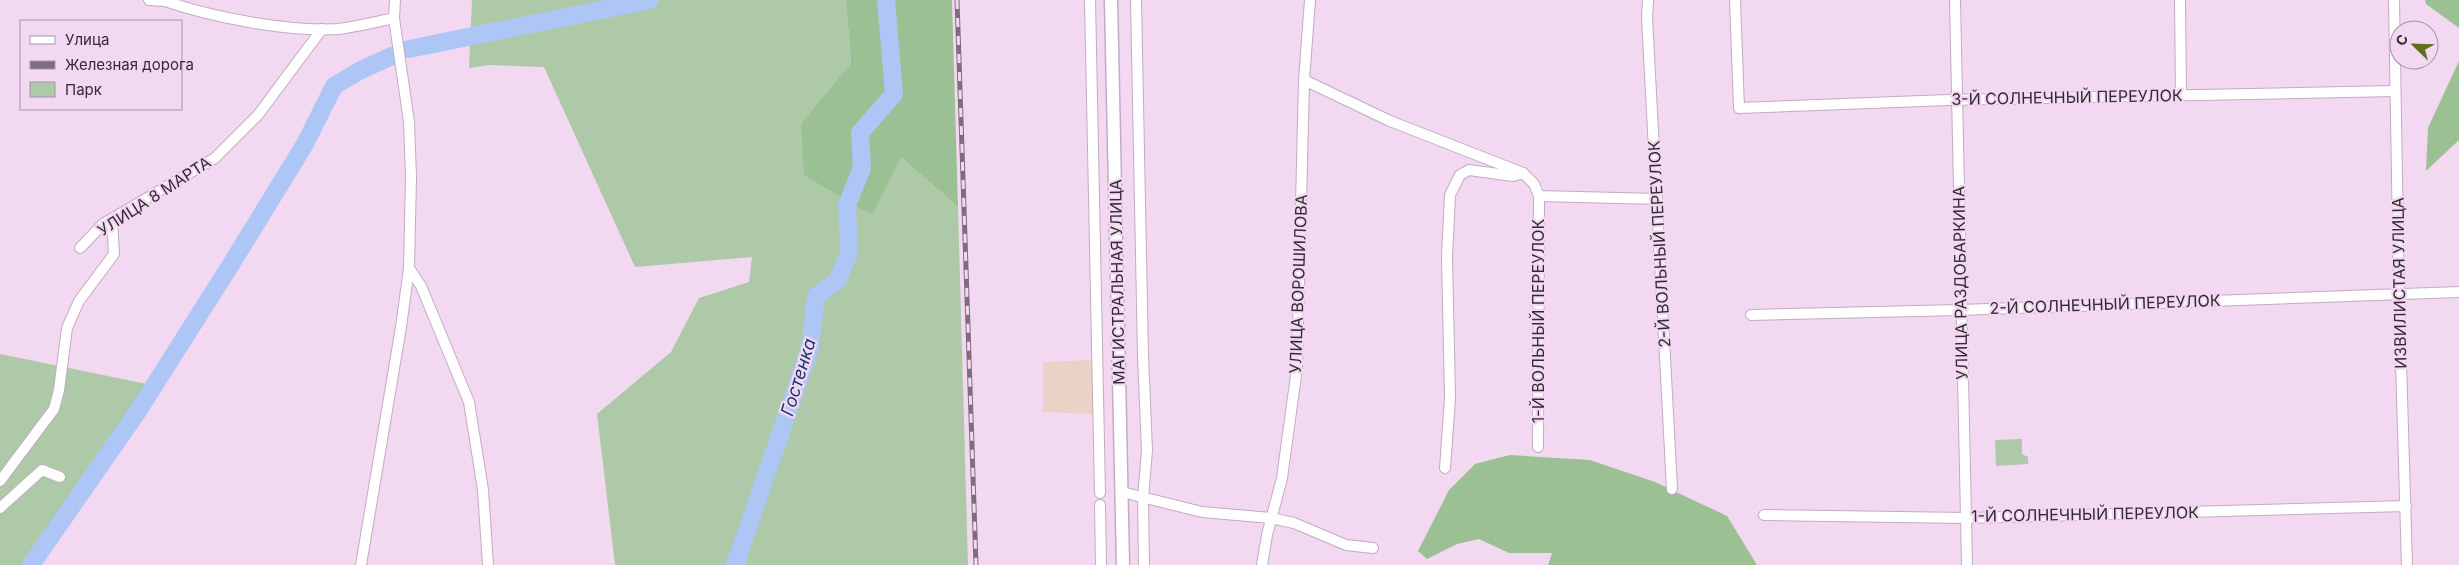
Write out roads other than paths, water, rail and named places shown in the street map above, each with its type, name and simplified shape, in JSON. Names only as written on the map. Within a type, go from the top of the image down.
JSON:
[{"type":"main road","name":"МАГИСТРАЛЬНАЯ УЛИЦА","points":[[1111,0],[1123,565]]},
{"type":"street","points":[[149,0],[163,0],[218,16],[322,29],[340,29],[394,18]]},
{"type":"street","points":[[362,565],[409,268],[411,177],[409,122],[394,18],[395,0]]},
{"type":"street","points":[[1090,0],[1100,493]]},
{"type":"street","points":[[1136,0],[1143,356],[1147,450],[1144,498],[1144,565]]},
{"type":"street","name":"УЛИЦА ВОРОШИЛОВА","points":[[1262,565],[1282,478],[1297,368],[1304,80],[1310,0]]},
{"type":"street","name":"2-Й ВОЛЬНЫЙ ПЕРЕУЛОК","points":[[1648,0],[1646,18],[1672,489]]},
{"type":"street","name":"3-Й СОЛНЕЧНЫЙ ПЕРЕУЛОК","points":[[1735,0],[1739,108],[2181,94],[2395,91]]},
{"type":"street","name":"УЛИЦА РАЗДОБАРКИНА","points":[[1954,0],[1967,565]]},
{"type":"street","points":[[2180,0],[2181,94]]},
{"type":"street","name":"ИЗВИЛИСТАЯ УЛИЦА","points":[[2394,0],[2399,294],[2408,565]]},
{"type":"street","name":"УЛИЦА 8 МАРТА","points":[[80,248],[103,224],[215,158],[258,115],[322,29]]},
{"type":"street","points":[[1304,80],[1390,121],[1523,173],[1534,184],[1539,196],[1657,199]]},
{"type":"street","points":[[1444,468],[1450,398],[1447,257],[1450,195],[1460,175],[1470,170],[1512,176],[1523,173]]},
{"type":"street","name":"1-Й ВОЛЬНЫЙ ПЕРЕУЛОК","points":[[1538,447],[1539,196]]},
{"type":"street","points":[[0,481],[54,408],[59,390],[67,328],[79,301],[114,254],[112,219]]},
{"type":"street","points":[[409,268],[421,286],[469,402],[483,490],[488,565]]},
{"type":"street","name":"2-Й СОЛНЕЧНЫЙ ПЕРЕУЛОК","points":[[1751,315],[1961,310],[2459,292]]},
{"type":"street","points":[[0,508],[42,470],[60,477]]},
{"type":"street","points":[[1122,492],[1202,512],[1272,518],[1294,523],[1346,545],[1374,548]]},
{"type":"street","points":[[1100,505],[1101,565]]},
{"type":"street","name":"1-Й СОЛНЕЧНЫЙ ПЕРЕУЛОК","points":[[1764,515],[1966,518],[2406,506]]},
{"type":"waterway","points":[[409,49],[650,0]]},
{"type":"waterway","name":"Гостенка","points":[[735,565],[810,348],[816,296],[837,281],[849,254],[847,205],[862,168],[860,133],[894,94],[886,0]]},
{"type":"waterway","points":[[31,565],[138,411],[230,266],[305,144],[334,86],[361,70],[392,56]]},
{"type":"railway","points":[[957,0],[976,565]]}]
